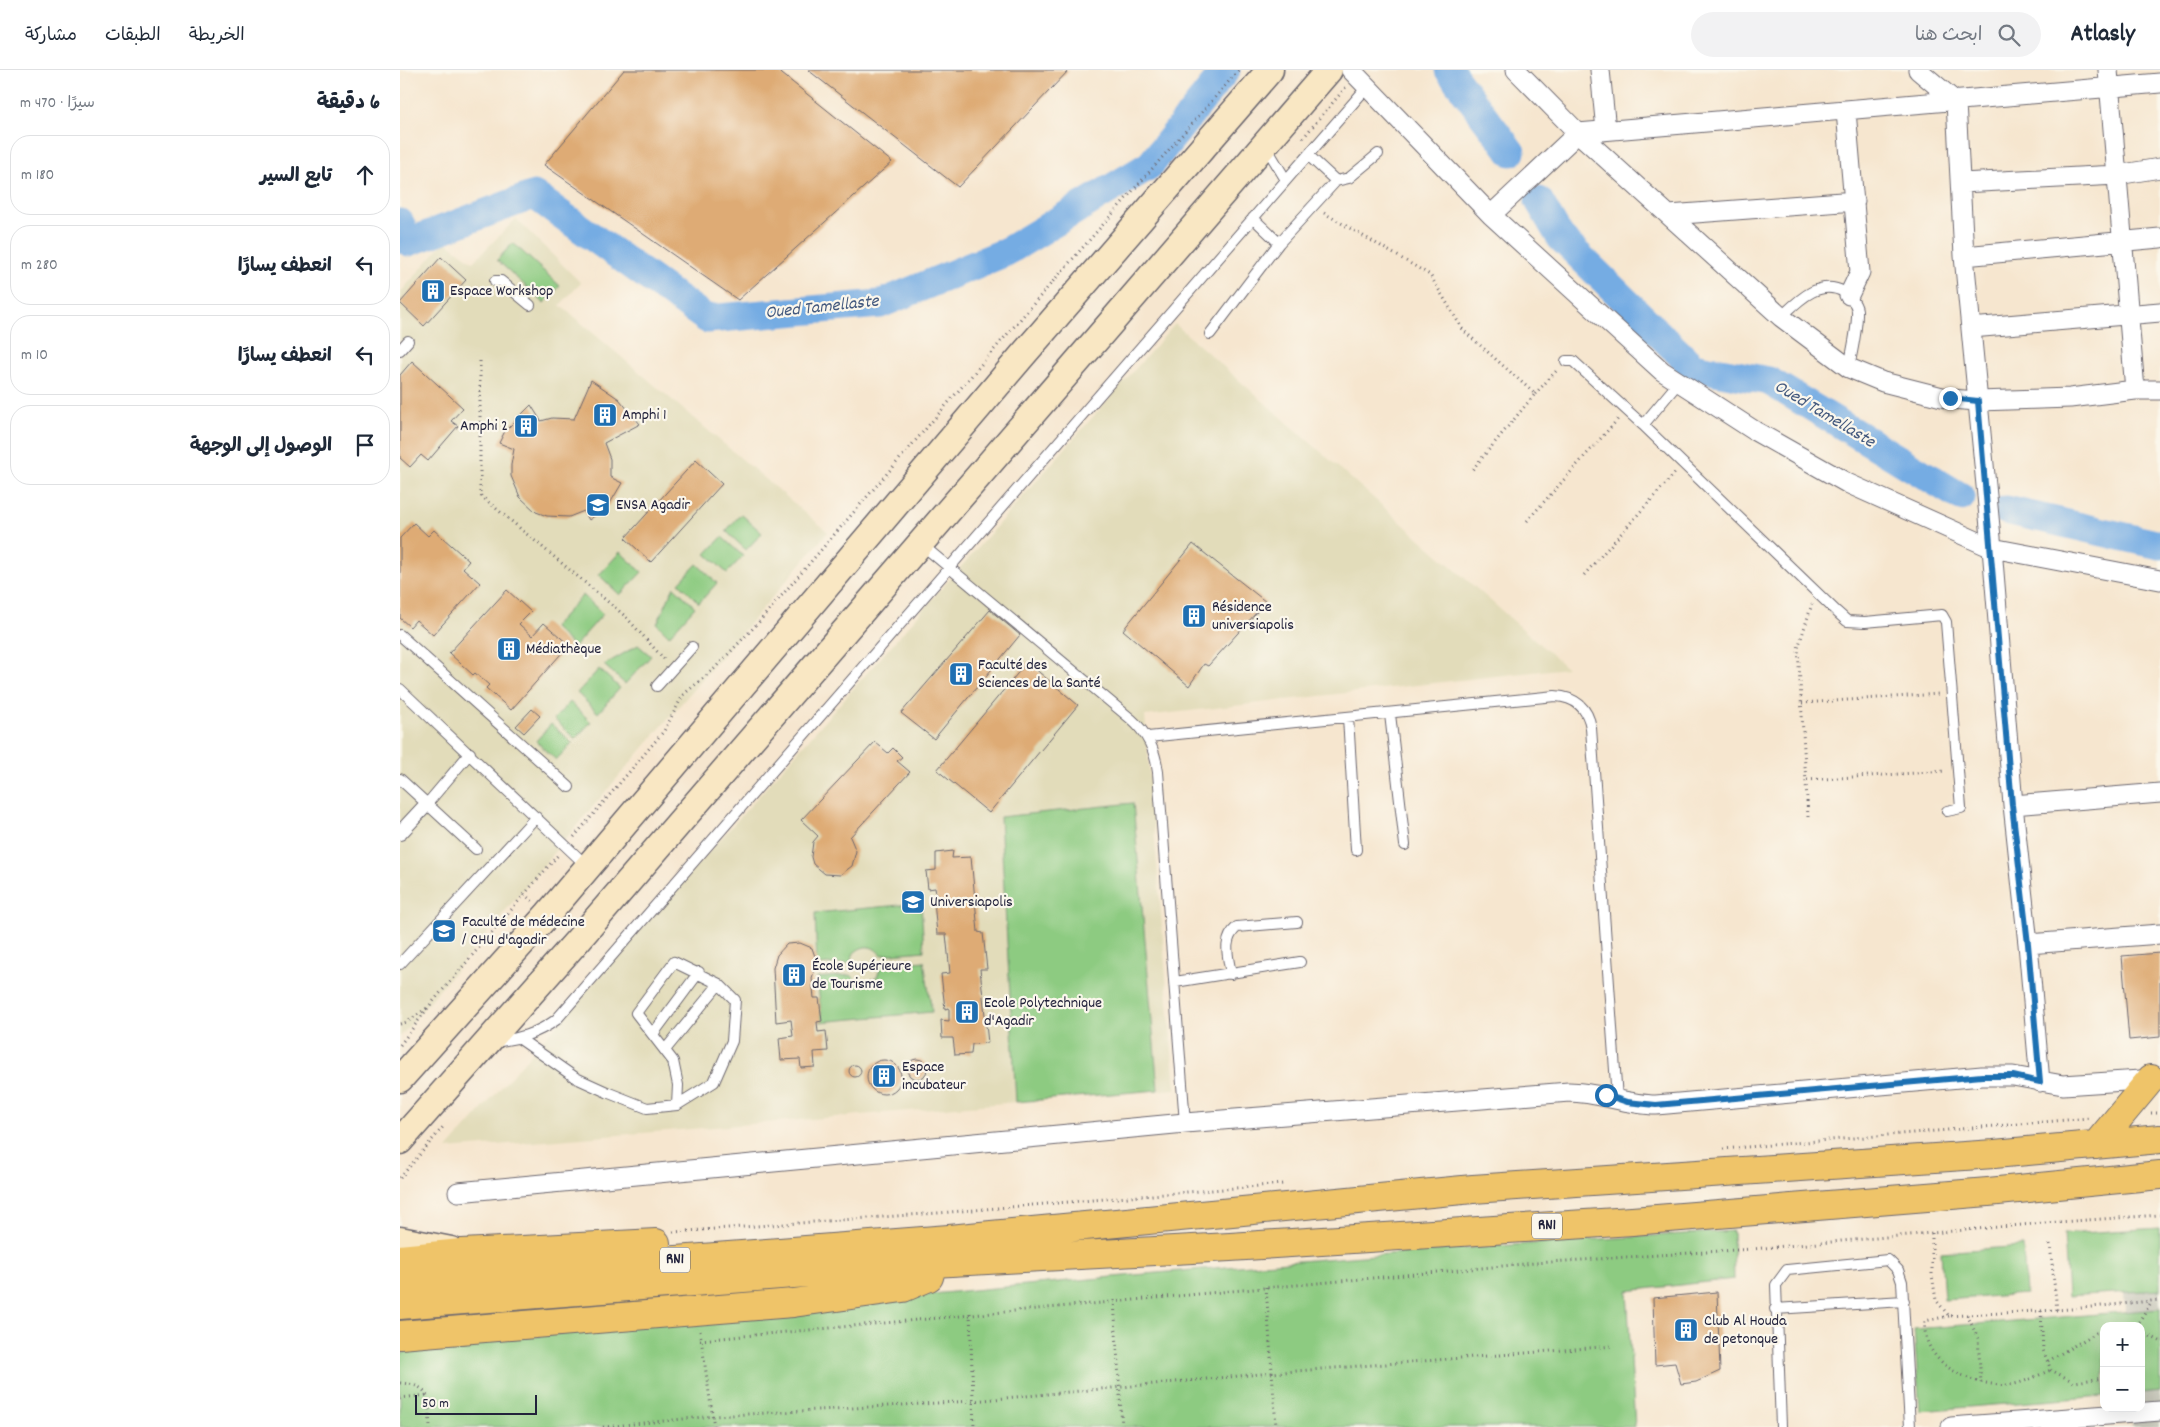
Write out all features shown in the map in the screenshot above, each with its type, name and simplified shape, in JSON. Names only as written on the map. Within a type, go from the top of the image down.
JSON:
[{"type":"highway","points":[[2096,1145],[2121,1115],[2156,1079]]},
{"type":"highway","name":"RN1","points":[[400,1281],[949,1239],[1473,1189],[2160,1139]]},
{"type":"highway","name":"RN1","points":[[400,1305],[933,1263],[1230,1247],[1632,1221],[1978,1193],[2160,1175]]},
{"type":"highway","points":[[400,1259],[462,1253],[881,1231],[904,1231],[949,1239]]},
{"type":"highway","points":[[400,1335],[803,1302],[902,1288],[916,1284],[930,1277],[933,1263]]},
{"type":"main road","points":[[400,1079],[548,914],[1022,356],[1270,70]]},
{"type":"main road","points":[[400,1141],[488,1043],[921,544],[1329,70]]},
{"type":"main road","points":[[400,1240],[462,1253]]},
{"type":"street","points":[[1351,70],[1491,215],[1662,371],[1755,431],[1847,483],[1992,548],[2160,580]]},
{"type":"street","points":[[1516,70],[1578,133],[1781,317],[1849,368],[1883,382],[1950,398],[1978,401],[2070,398],[2135,390],[2160,390]]},
{"type":"street","points":[[1600,70],[1606,130]]},
{"type":"street","points":[[1918,70],[1956,102],[1964,256],[1992,548],[2012,805],[2028,944],[2040,1082]]},
{"type":"street","points":[[1491,215],[1578,133],[1956,102],[2108,79],[2160,83]]},
{"type":"street","points":[[2108,79],[2135,390]]},
{"type":"street","points":[[1846,111],[1860,272],[1849,295]]},
{"type":"street","points":[[1961,183],[2117,175],[2160,168]]},
{"type":"street","points":[[1669,215],[1855,201]]},
{"type":"street","points":[[1964,256],[2160,238]]},
{"type":"street","points":[[1971,328],[2160,312]]},
{"type":"street","points":[[2012,805],[2160,793]]},
{"type":"street","points":[[400,833],[427,804]]},
{"type":"street","points":[[2028,944],[2160,934]]},
{"type":"street","points":[[458,1192],[1185,1123],[1569,1092],[1593,1093],[1636,1104],[1656,1105],[1982,1076],[2013,1076],[2040,1082],[2074,1085],[2156,1079]]},
{"type":"street","points":[[1951,1427],[2107,1421],[2160,1411]]},
{"type":"lane","points":[[488,1043],[520,1039],[543,1029],[556,1020],[1368,86]]},
{"type":"lane","points":[[1265,144],[1286,180]]},
{"type":"lane","points":[[1308,154],[1336,181]]},
{"type":"lane","points":[[1210,334],[1279,243],[1336,181],[1349,178],[1378,154]]},
{"type":"lane","points":[[1253,218],[1279,243]]},
{"type":"lane","points":[[495,281],[501,281],[530,305]]},
{"type":"lane","points":[[1781,317],[1805,295],[1820,288],[1836,288],[1849,295],[1857,308],[1849,368]]},
{"type":"lane","points":[[400,350],[408,341]]},
{"type":"lane","points":[[1566,361],[1573,361],[1627,410],[1847,620],[1865,622],[1942,615],[1946,622],[1961,808],[1947,811]]},
{"type":"lane","points":[[1643,425],[1679,382]]},
{"type":"lane","points":[[921,544],[1131,719],[1148,737],[1153,748],[1158,772],[1185,1123]]},
{"type":"lane","points":[[400,635],[569,787]]},
{"type":"lane","points":[[656,686],[692,647]]},
{"type":"lane","points":[[400,689],[470,753],[588,867]]},
{"type":"lane","points":[[1148,737],[1555,696],[1573,699],[1586,711],[1591,728],[1617,1099]]},
{"type":"lane","points":[[1390,714],[1405,845]]},
{"type":"lane","points":[[1348,716],[1356,850]]},
{"type":"lane","points":[[427,804],[470,753]]},
{"type":"lane","points":[[400,779],[476,849]]},
{"type":"lane","points":[[400,964],[536,817]]},
{"type":"lane","points":[[1231,974],[1226,941],[1230,933],[1237,927],[1297,922]]},
{"type":"lane","points":[[520,1039],[576,1078],[609,1093],[647,1108],[677,1105],[714,1082],[732,1041],[735,1000],[719,984],[699,972],[674,962],[636,1013],[673,1062],[678,1085],[677,1105]]},
{"type":"lane","points":[[1175,982],[1300,962]]},
{"type":"lane","points":[[653,1034],[699,972]]},
{"type":"lane","points":[[665,1050],[719,984]]},
{"type":"lane","points":[[1781,1427],[1775,1309],[1776,1285],[1787,1270],[1888,1260],[1898,1270],[1904,1301],[1910,1427]]},
{"type":"lane","points":[[1775,1309],[1904,1301]]},
{"type":"path","points":[[400,1045],[430,1005],[664,731],[682,695],[714,668],[758,623],[1239,70]]},
{"type":"path","points":[[1313,206],[1430,275],[1463,330],[1535,394]]},
{"type":"path","points":[[480,361],[480,495],[624,616],[672,669]]},
{"type":"path","points":[[1472,470],[1535,394],[1566,361]]},
{"type":"path","points":[[1527,521],[1627,410]]},
{"type":"path","points":[[1584,575],[1684,464]]},
{"type":"path","points":[[1808,817],[1798,648],[1816,592]]},
{"type":"path","points":[[1802,704],[1952,693]]},
{"type":"path","points":[[1806,780],[1958,770]]},
{"type":"path","points":[[400,1024],[408,1022],[430,1005]]},
{"type":"path","points":[[1716,1149],[2160,1113]]},
{"type":"path","points":[[666,1232],[938,1213],[1292,1183]]},
{"type":"path","points":[[714,1427],[714,1416],[700,1340],[970,1313],[1535,1263],[1752,1249],[2160,1215]]},
{"type":"path","points":[[1932,1233],[1932,1275],[1936,1300],[1949,1316]]},
{"type":"path","points":[[2050,1244],[2057,1310]]},
{"type":"path","points":[[1266,1287],[1276,1427]]},
{"type":"path","points":[[1114,1300],[1122,1427]]},
{"type":"path","points":[[2051,1370],[2009,1385],[1981,1383],[1961,1376],[1929,1350],[1923,1335],[1924,1321],[1949,1316],[2057,1310],[2160,1300]]},
{"type":"path","points":[[2139,1322],[2152,1301]]},
{"type":"path","points":[[2041,1311],[2043,1350],[2051,1370],[2074,1382],[2100,1379]]},
{"type":"path","points":[[970,1313],[974,1427]]},
{"type":"path","points":[[1967,1315],[1978,1338],[1981,1383]]},
{"type":"path","points":[[2048,1361],[2100,1332]]},
{"type":"path","points":[[2145,1334],[2160,1341]]},
{"type":"path","points":[[603,1427],[714,1416],[973,1401],[1272,1373],[1614,1346]]},
{"type":"path","points":[[400,1383],[413,1384],[424,1389],[428,1395],[430,1427]]},
{"type":"path","points":[[400,1398],[428,1395]]},
{"type":"shaded area","name":"ENSA Agadir","points":[[516,219],[581,283],[560,305],[828,532],[578,824],[400,1037],[400,293],[445,241],[473,262]]},
{"type":"shaded area","name":"Universiapolis","points":[[1175,324],[1567,668],[1145,716],[1175,1089],[447,1149]]},
{"type":"shaded area","points":[[2160,1237],[2160,1427],[2132,1427],[2131,1412],[2145,1412],[2145,1322],[2126,1322],[2121,1246]]},
{"type":"green space","points":[[513,243],[560,286],[544,303],[497,260]]},
{"type":"green space","points":[[741,514],[762,533],[746,550],[726,531]]},
{"type":"green space","points":[[722,537],[743,556],[727,573],[706,554]]},
{"type":"green space","points":[[620,552],[642,572],[620,595],[599,575]]},
{"type":"green space","points":[[697,564],[717,583],[699,603],[679,583]]},
{"type":"green space","points":[[674,587],[695,607],[669,636],[657,624]]},
{"type":"green space","points":[[583,595],[603,614],[574,647],[553,627]]},
{"type":"green space","points":[[638,645],[651,656],[625,684],[604,665]]},
{"type":"green space","points":[[599,669],[620,688],[598,713],[577,693]]},
{"type":"green space","points":[[570,702],[591,722],[575,739],[554,719]]},
{"type":"green space","points":[[551,724],[572,743],[556,760],[536,741]]},
{"type":"green space","points":[[1133,803],[1158,1090],[1016,1102],[1000,817]]},
{"type":"green space","points":[[921,903],[924,951],[881,955],[875,949],[865,947],[854,953],[850,963],[817,965],[815,913]]},
{"type":"green space","points":[[924,961],[932,1012],[819,1022],[822,1021],[817,978],[851,975],[857,981],[864,983],[877,977],[881,966]]},
{"type":"green space","points":[[2160,1228],[2160,1290],[2068,1296],[2064,1234]]},
{"type":"green space","points":[[1733,1231],[1734,1279],[1627,1291],[1635,1427],[400,1427],[400,1354],[409,1351],[739,1314],[1070,1281],[1401,1253]]},
{"type":"green space","points":[[2023,1246],[2026,1294],[1944,1300],[1941,1252]]},
{"type":"green space","points":[[2160,1309],[2160,1391],[2145,1393],[2145,1322],[2100,1322],[2100,1396],[1920,1411],[1914,1329]]},
{"type":"building","points":[[624,70],[777,70],[892,162],[738,300],[544,165]]},
{"type":"building","points":[[808,70],[1069,70],[958,187]]},
{"type":"building","name":"Espace Workshop","points":[[441,257],[466,280],[424,326],[400,303]]},
{"type":"building","points":[[412,361],[463,408],[451,421],[458,426],[428,461],[421,455],[410,467],[400,458],[400,375]]},
{"type":"building","points":[[591,380],[619,399],[640,424],[604,443],[610,459],[610,477],[622,483],[609,505],[589,520],[584,511],[569,517],[547,516],[536,512],[520,497],[511,476],[514,449],[499,443],[505,431],[531,405],[541,421],[552,418],[574,419]]},
{"type":"building","points":[[696,460],[722,484],[651,562],[625,538]]},
{"type":"building","points":[[414,523],[428,536],[434,530],[469,561],[463,568],[480,583],[433,635],[416,620],[410,627],[400,618],[400,538]]},
{"type":"building","name":"Résidence universiapolis","points":[[1193,544],[1266,602],[1208,666],[1204,664],[1189,686],[1123,630]]},
{"type":"building","name":"Médiathèque","points":[[507,590],[531,612],[519,624],[532,636],[544,623],[569,645],[511,710],[486,688],[489,685],[475,673],[473,675],[449,653]]},
{"type":"building","name":"Faculté des Sciences de la Santé","points":[[990,610],[1020,635],[934,739],[901,713]]},
{"type":"building","points":[[1027,662],[1078,705],[989,813],[937,770]]},
{"type":"building","points":[[532,709],[540,716],[524,733],[516,726]]},
{"type":"building","points":[[875,742],[888,753],[893,748],[902,757],[897,761],[910,772],[850,837],[856,851],[852,866],[840,875],[825,874],[813,864],[811,857],[813,842],[818,836],[801,820]]},
{"type":"building","points":[[953,851],[952,858],[971,857],[978,932],[983,933],[987,969],[980,969],[988,1043],[972,1044],[971,1054],[955,1055],[953,1038],[942,1038],[941,1020],[949,1021],[949,1008],[945,1009],[941,974],[950,973],[946,934],[937,934],[934,901],[937,900],[935,888],[928,889],[926,871],[936,870],[936,853]]},
{"type":"building","points":[[800,943],[812,948],[817,962],[812,978],[814,998],[819,998],[822,1021],[817,1022],[818,1032],[826,1031],[828,1051],[814,1052],[815,1067],[801,1068],[800,1059],[781,1060],[779,1038],[793,1036],[791,1020],[776,1022],[773,968],[777,955],[787,944]]},
{"type":"building","points":[[2160,953],[2160,1037],[2129,1040],[2122,956]]},
{"type":"building","name":"Espace incubateur","points":[[917,1059],[924,1062],[927,1069],[924,1076],[917,1079],[910,1076],[907,1069],[910,1062]]},
{"type":"building","name":"Espace incubateur","points":[[884,1060],[891,1061],[896,1065],[900,1070],[900,1084],[896,1089],[891,1093],[884,1094],[877,1093],[872,1089],[868,1084],[867,1077],[868,1070],[872,1065],[877,1061]]},
{"type":"building","name":"Espace incubateur","points":[[853,1065],[857,1065],[861,1071],[857,1077],[853,1077],[849,1073],[849,1069]]},
{"type":"building","name":"Club Al Houda de petonque","points":[[1717,1292],[1720,1371],[1696,1382],[1681,1384],[1675,1363],[1655,1365],[1653,1298]]},
{"type":"waterway","name":"Oued Tamellaste","points":[[400,223],[409,242],[534,195],[707,319],[880,304],[1006,252],[1150,165],[1226,70]]},
{"type":"waterway","name":"Oued Tamellaste","points":[[1449,70],[1511,152]]},
{"type":"waterway","name":"Oued Tamellaste","points":[[1539,201],[1560,237],[1693,367],[1769,381],[1961,497]]},
{"type":"waterway","name":"Oued Tamellaste","points":[[2006,510],[2160,545]]},
{"type":"place","name":"Espace Workshop","points":[[433,291]]},
{"type":"place","name":"Amphi 1","points":[[605,415]]},
{"type":"place","name":"Amphi 2","points":[[526,426]]},
{"type":"place","name":"ENSA Agadir","points":[[598,505]]},
{"type":"place","name":"Résidence universiapolis","points":[[1194,616]]},
{"type":"place","name":"Médiathèque","points":[[509,649]]},
{"type":"place","name":"Faculté des Sciences de la Santé","points":[[961,674]]},
{"type":"place","name":"Universiapolis","points":[[913,902]]},
{"type":"place","name":"Faculté de médecine / CHU d'agadir","points":[[444,931]]},
{"type":"place","name":"École Supérieure de Tourisme","points":[[794,975]]},
{"type":"place","name":"Ecole Polytechnique d'Agadir","points":[[967,1012]]},
{"type":"place","name":"Espace incubateur","points":[[884,1076]]},
{"type":"place","name":"Club Al Houda de petonque","points":[[1686,1330]]},
{"type":"route","points":[[1606,1095],[1627,1102],[1656,1105],[1982,1076],[2013,1076],[2040,1082],[2028,944],[2012,805],[1992,548],[1978,401],[1950,398]]}]
